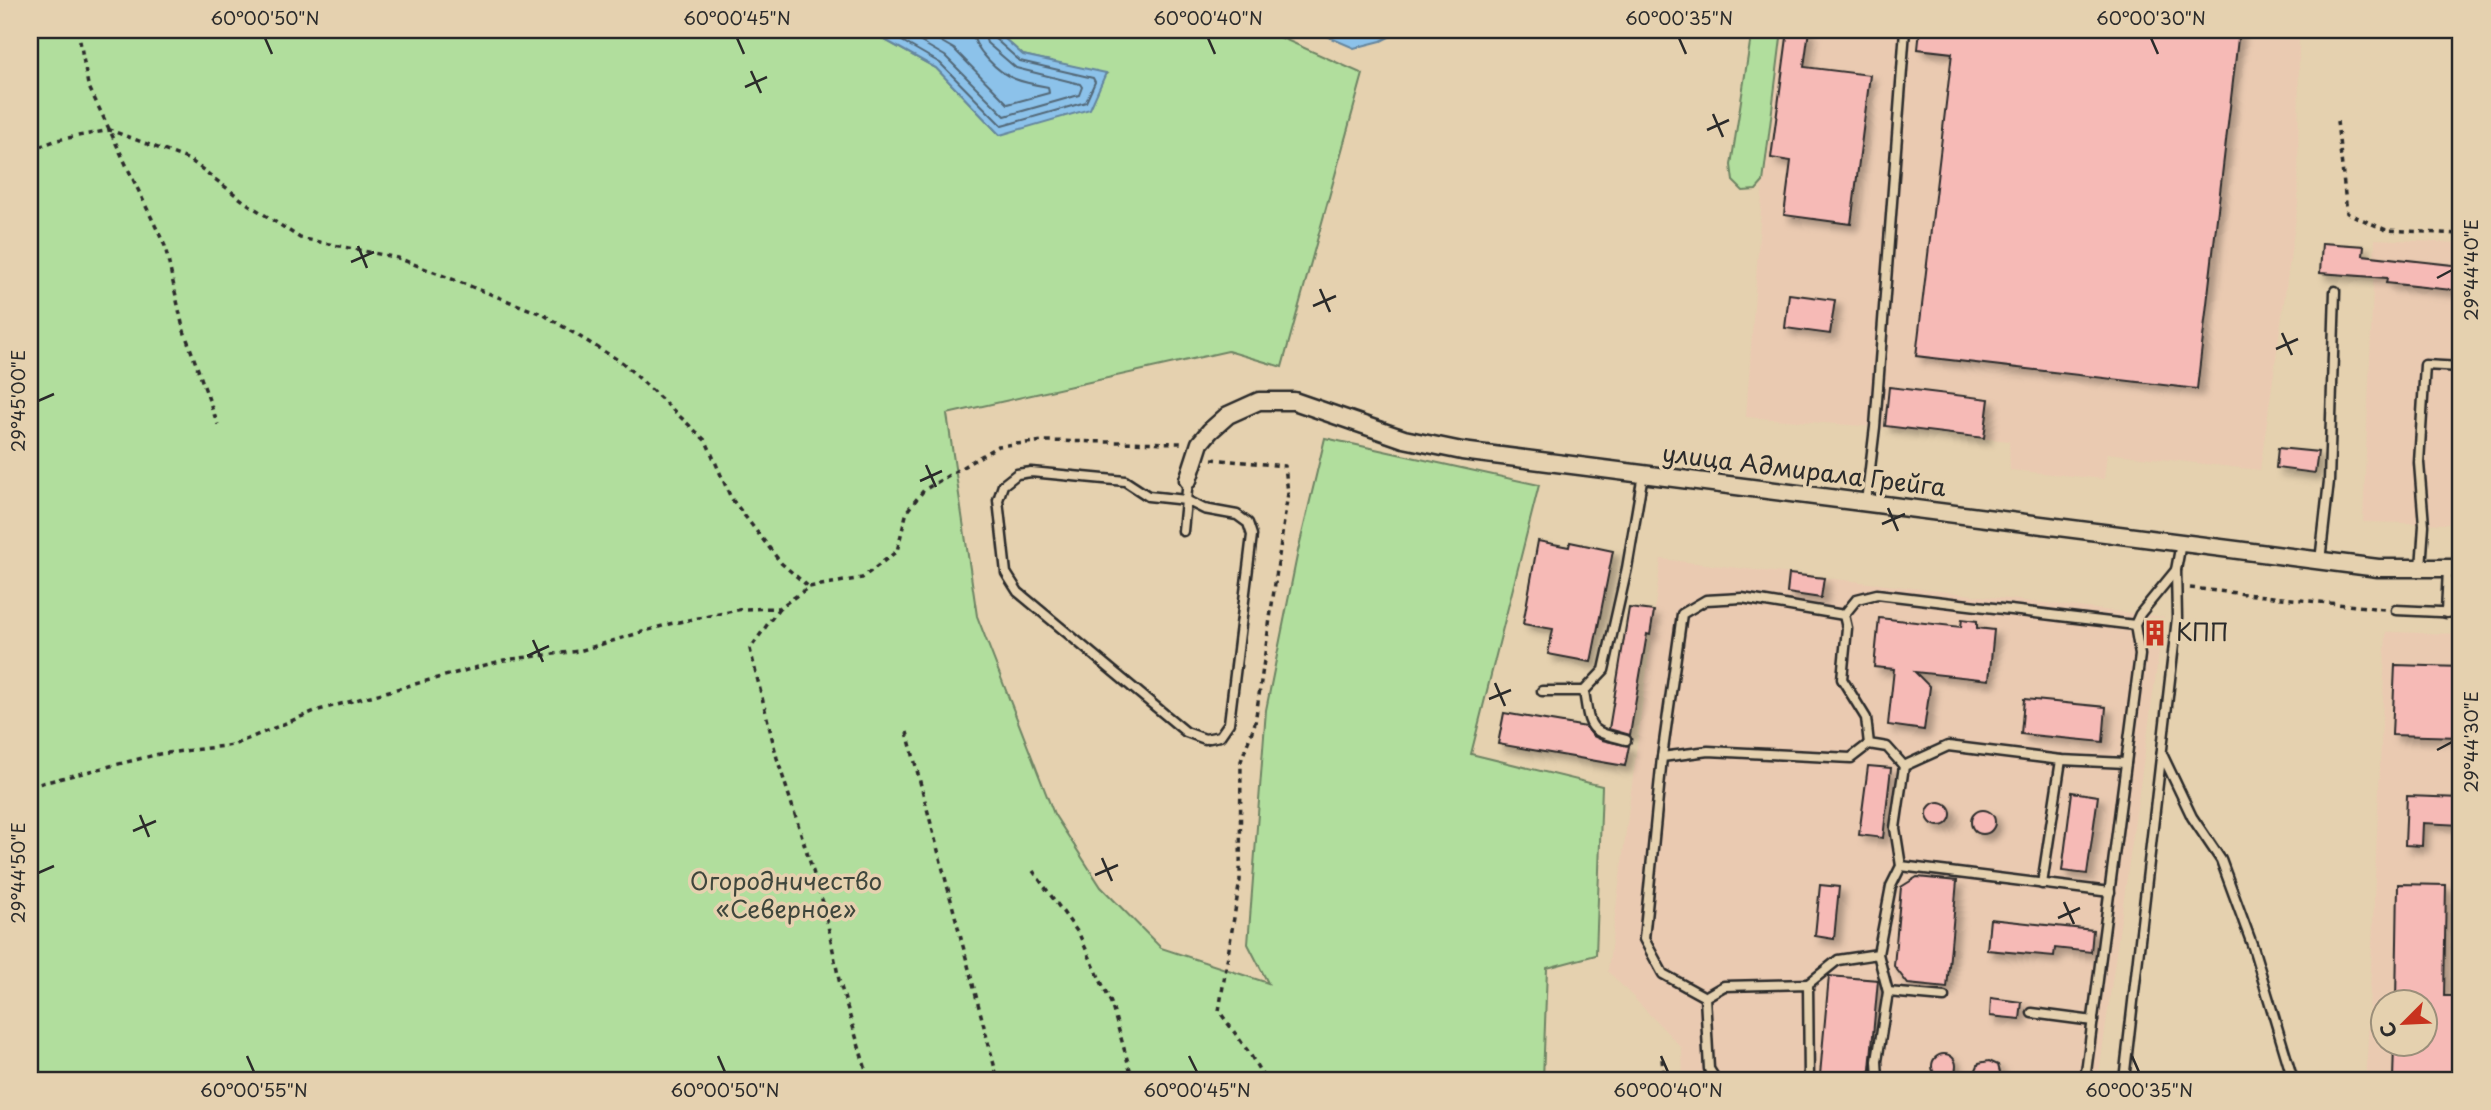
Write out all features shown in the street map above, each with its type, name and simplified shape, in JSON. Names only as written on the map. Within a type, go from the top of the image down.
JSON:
[{"type":"street","name":"улица Адмирала Грейга","points":[[1188,480],[1197,450],[1228,415],[1259,401],[1294,401],[1404,439],[1462,451],[2378,568],[2455,568]]},
{"type":"lane","points":[[1866,502],[1875,426],[1905,30]]},
{"type":"lane","points":[[2320,561],[2329,481],[2335,291]]},
{"type":"lane","points":[[2421,568],[2424,525],[2420,463],[2425,365],[2461,367]]},
{"type":"lane","points":[[1031,472],[1125,481],[1148,496],[1186,500],[1204,509],[1237,515],[1248,523],[1252,535],[1229,723],[1220,736],[1205,739],[1186,732],[1018,592],[1006,573],[998,500],[1003,485],[1017,474],[1031,472]]},
{"type":"lane","points":[[1542,691],[1584,691],[1604,670],[1627,568],[1643,474]]},
{"type":"lane","points":[[1183,531],[1188,480]]},
{"type":"lane","points":[[2124,1080],[2178,618],[2176,570],[2182,543]]},
{"type":"lane","points":[[2446,613],[2455,568]]},
{"type":"lane","points":[[2085,1080],[2140,655],[2135,625],[2147,603],[2176,570]]},
{"type":"lane","points":[[1844,615],[1857,599],[1877,594],[2135,625]]},
{"type":"lane","points":[[1705,997],[1663,974],[1644,939],[1662,757],[1682,614],[1706,600],[1742,598],[1844,615]]},
{"type":"lane","points":[[2396,610],[2461,613]]},
{"type":"lane","points":[[1844,615],[1847,628],[1843,678],[1866,718],[1869,744]]},
{"type":"lane","points":[[1584,691],[1588,720],[1599,733],[1626,740]]},
{"type":"lane","points":[[1662,757],[1708,751],[1851,758],[1869,744],[1886,747],[1904,766]]},
{"type":"lane","points":[[1904,766],[1948,746],[2061,760],[2126,763]]},
{"type":"lane","points":[[2162,754],[2192,817],[2221,860],[2253,947],[2293,1080]]},
{"type":"lane","points":[[2042,884],[2061,760]]},
{"type":"lane","points":[[1878,1080],[1877,1061],[1888,992],[1878,954],[1891,886],[1901,866],[1895,828],[1904,766]]},
{"type":"lane","points":[[1901,866],[2110,892]]},
{"type":"lane","points":[[1705,997],[1724,986],[1808,984],[1838,960],[1878,954]]},
{"type":"lane","points":[[1808,984],[1809,1080]]},
{"type":"lane","points":[[1888,992],[1944,997]]},
{"type":"lane","points":[[1705,997],[1709,1069],[1716,1080]]},
{"type":"lane","points":[[2032,1013],[2093,1021]]},
{"type":"path","points":[[78,30],[88,85],[164,246],[183,328],[218,425]]},
{"type":"path","points":[[2337,121],[2347,213],[2386,230],[2461,234]]},
{"type":"path","points":[[30,150],[57,140],[110,130],[190,160],[245,202],[300,238],[398,258],[544,315],[623,363],[706,441],[731,498],[781,563],[809,587]]},
{"type":"path","points":[[869,1080],[839,979],[824,906],[777,758],[750,649],[779,608],[809,587],[862,578],[897,551],[907,511],[924,490],[998,446],[1044,441],[1197,450],[1285,466],[1288,493],[1255,723],[1241,761],[1240,880],[1219,1011],[1265,1080]]},
{"type":"path","points":[[2177,587],[2396,610]]},
{"type":"path","points":[[30,786],[159,754],[233,745],[315,711],[504,660],[579,651],[668,624],[743,609],[779,608]]},
{"type":"path","points":[[907,732],[998,1080]]},
{"type":"path","points":[[1033,872],[1079,934],[1111,1003],[1133,1080]]},
{"type":"path","points":[[1662,1059],[1664,1080]]},
{"type":"shaded area","points":[[1782,30],[2299,30],[2298,203],[2260,470],[2107,453],[2104,479],[2010,470],[2009,441],[1746,417],[1763,182]]},
{"type":"shaded area","points":[[2375,239],[2461,243],[2461,510],[2451,509],[2450,524],[2363,522]]},
{"type":"shaded area","points":[[1661,559],[2164,617],[2098,1080],[1683,1080],[1682,1048],[1608,971]]},
{"type":"shaded area","points":[[2386,632],[2461,634],[2461,1080],[2366,1080],[2368,1035],[2368,1058],[2438,1058],[2438,988],[2370,988]]},
{"type":"green space","name":"Огородничество «Северное»","points":[[30,30],[867,30],[936,68],[1000,135],[1106,74],[1023,55],[995,30],[1264,30],[1363,74],[1282,367],[1228,351],[947,414],[977,616],[1054,814],[1101,887],[1161,948],[1268,983],[1248,944],[1266,710],[1298,551],[1325,438],[1539,485],[1471,754],[1602,786],[1596,955],[1547,968],[1543,1080],[30,1080]]},
{"type":"green space","points":[[1752,30],[1782,30],[1763,182],[1756,190],[1743,191],[1733,181],[1731,165]]},
{"type":"water","points":[[867,30],[995,30],[1023,55],[1106,73],[1090,109],[1000,135],[936,68]]},
{"type":"water","points":[[1312,30],[1403,30],[1381,41],[1354,48]]},
{"type":"building","points":[[1788,30],[1809,30],[1804,67],[1870,75],[1851,224],[1784,215],[1791,161],[1771,158]]},
{"type":"building","points":[[1920,30],[2239,30],[2197,389],[1916,356],[1952,53],[1918,49]]},
{"type":"building","points":[[2322,243],[2364,246],[2363,255],[2461,266],[2461,291],[2386,283],[2387,278],[2320,273]]},
{"type":"building","points":[[1789,294],[1835,300],[1830,334],[1785,328]]},
{"type":"building","points":[[1889,387],[1989,399],[1984,438],[1885,426]]},
{"type":"building","points":[[2278,448],[2318,452],[2315,473],[2276,468]]},
{"type":"building","points":[[1538,541],[1569,547],[1570,542],[1613,551],[1591,662],[1548,654],[1553,629],[1523,624]]},
{"type":"building","points":[[1789,574],[1824,578],[1821,598],[1787,593]]},
{"type":"building","points":[[1629,608],[1654,611],[1650,635],[1647,634],[1630,735],[1609,729]]},
{"type":"building","points":[[1879,618],[1961,627],[1962,619],[1977,621],[1977,628],[1994,630],[1989,680],[1915,672],[1930,687],[1924,730],[1888,725],[1894,669],[1874,667]]},
{"type":"building","points":[[2395,665],[2461,667],[2461,737],[2392,735]]},
{"type":"building","points":[[2024,699],[2106,707],[2103,742],[2021,734]]},
{"type":"building","points":[[1504,713],[1586,727],[1593,736],[1602,740],[1629,746],[1625,766],[1498,744]]},
{"type":"building","points":[[1868,766],[1891,768],[1883,838],[1859,835]]},
{"type":"building","points":[[2072,792],[2098,796],[2087,874],[2062,871]]},
{"type":"building","points":[[2407,796],[2461,798],[2461,825],[2423,823],[2422,846],[2405,845]]},
{"type":"building","points":[[1939,802],[1948,805],[1951,814],[1948,823],[1939,826],[1930,823],[1927,814],[1930,805]]},
{"type":"building","points":[[1983,810],[1992,813],[1995,822],[1992,831],[1983,834],[1974,831],[1971,822],[1974,813]]},
{"type":"building","points":[[1917,877],[1957,881],[1947,988],[1908,984],[1894,966],[1901,887]]},
{"type":"building","points":[[2398,884],[2446,885],[2444,996],[2461,996],[2461,1080],[2393,1080],[2394,1058],[2438,1058],[2438,988],[2396,988]]},
{"type":"building","points":[[1820,885],[1839,887],[1834,939],[1815,936]]},
{"type":"building","points":[[1990,919],[2093,930],[2091,952],[2055,948],[2054,956],[1987,950]]},
{"type":"building","points":[[1829,976],[1878,980],[1869,1080],[1830,1080],[1831,1076],[1820,1075]]},
{"type":"building","points":[[1991,998],[2022,1002],[2020,1019],[1990,1016]]},
{"type":"building","points":[[1944,1054],[1953,1057],[1956,1066],[1953,1075],[1944,1078],[1935,1075],[1932,1066],[1935,1057]]},
{"type":"building","points":[[1989,1061],[1998,1065],[2002,1080],[1977,1080],[1975,1072],[1979,1063]]},
{"type":"place","name":"КПП","points":[[2155,633]]}]
